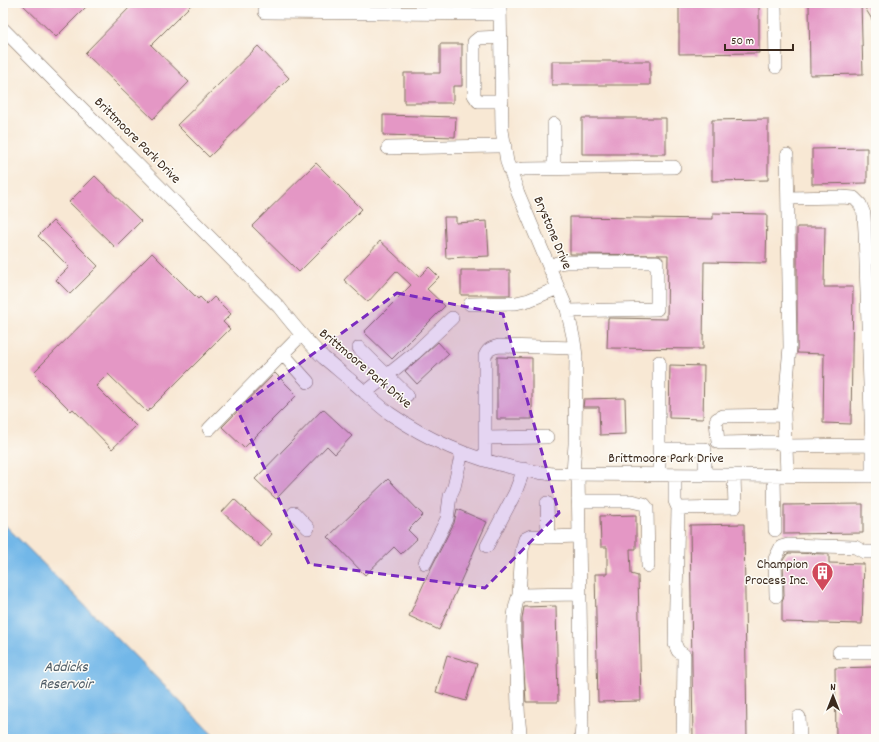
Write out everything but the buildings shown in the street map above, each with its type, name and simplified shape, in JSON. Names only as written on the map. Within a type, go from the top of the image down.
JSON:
[{"type":"street","points":[[265,3],[265,12],[500,8]]},
{"type":"street","points":[[775,3],[776,67]]},
{"type":"street","name":"Brystone Drive","points":[[500,8],[502,130],[507,162],[518,193],[568,311],[573,330],[575,348],[575,444],[579,536],[581,739]]},
{"type":"street","name":"Brittmoore Park Drive","points":[[3,29],[279,308],[301,335],[323,357],[365,393],[400,420],[427,435],[462,452],[485,460],[524,470],[547,473],[874,476]]},
{"type":"street","points":[[501,37],[479,38],[474,42],[474,95],[478,102],[502,101]]},
{"type":"street","points":[[554,124],[554,169]]},
{"type":"street","points":[[388,148],[505,145]]},
{"type":"street","points":[[775,530],[780,475],[785,446],[784,413],[790,347],[787,155]]},
{"type":"street","points":[[510,171],[674,166]]},
{"type":"street","points":[[788,198],[854,198],[860,204],[864,214],[874,476]]},
{"type":"street","points":[[549,266],[566,262],[657,262],[658,309],[568,311]]},
{"type":"street","points":[[470,304],[516,303],[529,300],[558,288]]},
{"type":"street","points":[[365,393],[414,353],[452,318]]},
{"type":"street","points":[[209,429],[301,335]]},
{"type":"street","points":[[485,460],[485,356],[488,350],[499,346],[575,348]]},
{"type":"street","points":[[359,348],[407,396]]},
{"type":"street","points":[[282,353],[308,382]]},
{"type":"street","points":[[659,362],[659,475]]},
{"type":"street","points":[[784,413],[780,415],[723,416],[717,418],[716,437],[720,443],[772,442],[780,443],[785,446],[872,445]]},
{"type":"street","points":[[485,438],[546,438]]},
{"type":"street","points":[[659,449],[706,449],[706,475]]},
{"type":"street","points":[[425,563],[447,519],[450,496],[454,487],[462,452]]},
{"type":"street","points":[[487,546],[515,492],[524,470]]},
{"type":"street","points":[[675,475],[675,501],[678,508],[675,644],[678,651],[684,655],[683,739]]},
{"type":"street","points":[[678,508],[735,506],[734,475]]},
{"type":"street","points":[[578,502],[631,501],[644,504],[647,508],[648,566]]},
{"type":"street","points":[[547,503],[548,537]]},
{"type":"street","points":[[294,513],[308,528]]},
{"type":"street","points":[[521,739],[514,613],[519,595],[522,550],[526,539],[531,536],[579,536]]},
{"type":"street","points":[[776,596],[775,558],[781,547],[788,545],[855,547],[864,552],[876,552]]},
{"type":"street","points":[[519,595],[580,594]]},
{"type":"street","points":[[839,652],[876,652]]},
{"type":"street","points":[[799,717],[800,739]]},
{"type":"highlighted area","points":[[397,293],[503,314],[559,513],[485,588],[309,564],[237,409]]},
{"type":"water","name":"Addicks Reservoir","points":[[3,523],[217,739],[3,739]]},
{"type":"place","name":"Champion Process Inc.","points":[[823,592]]}]
